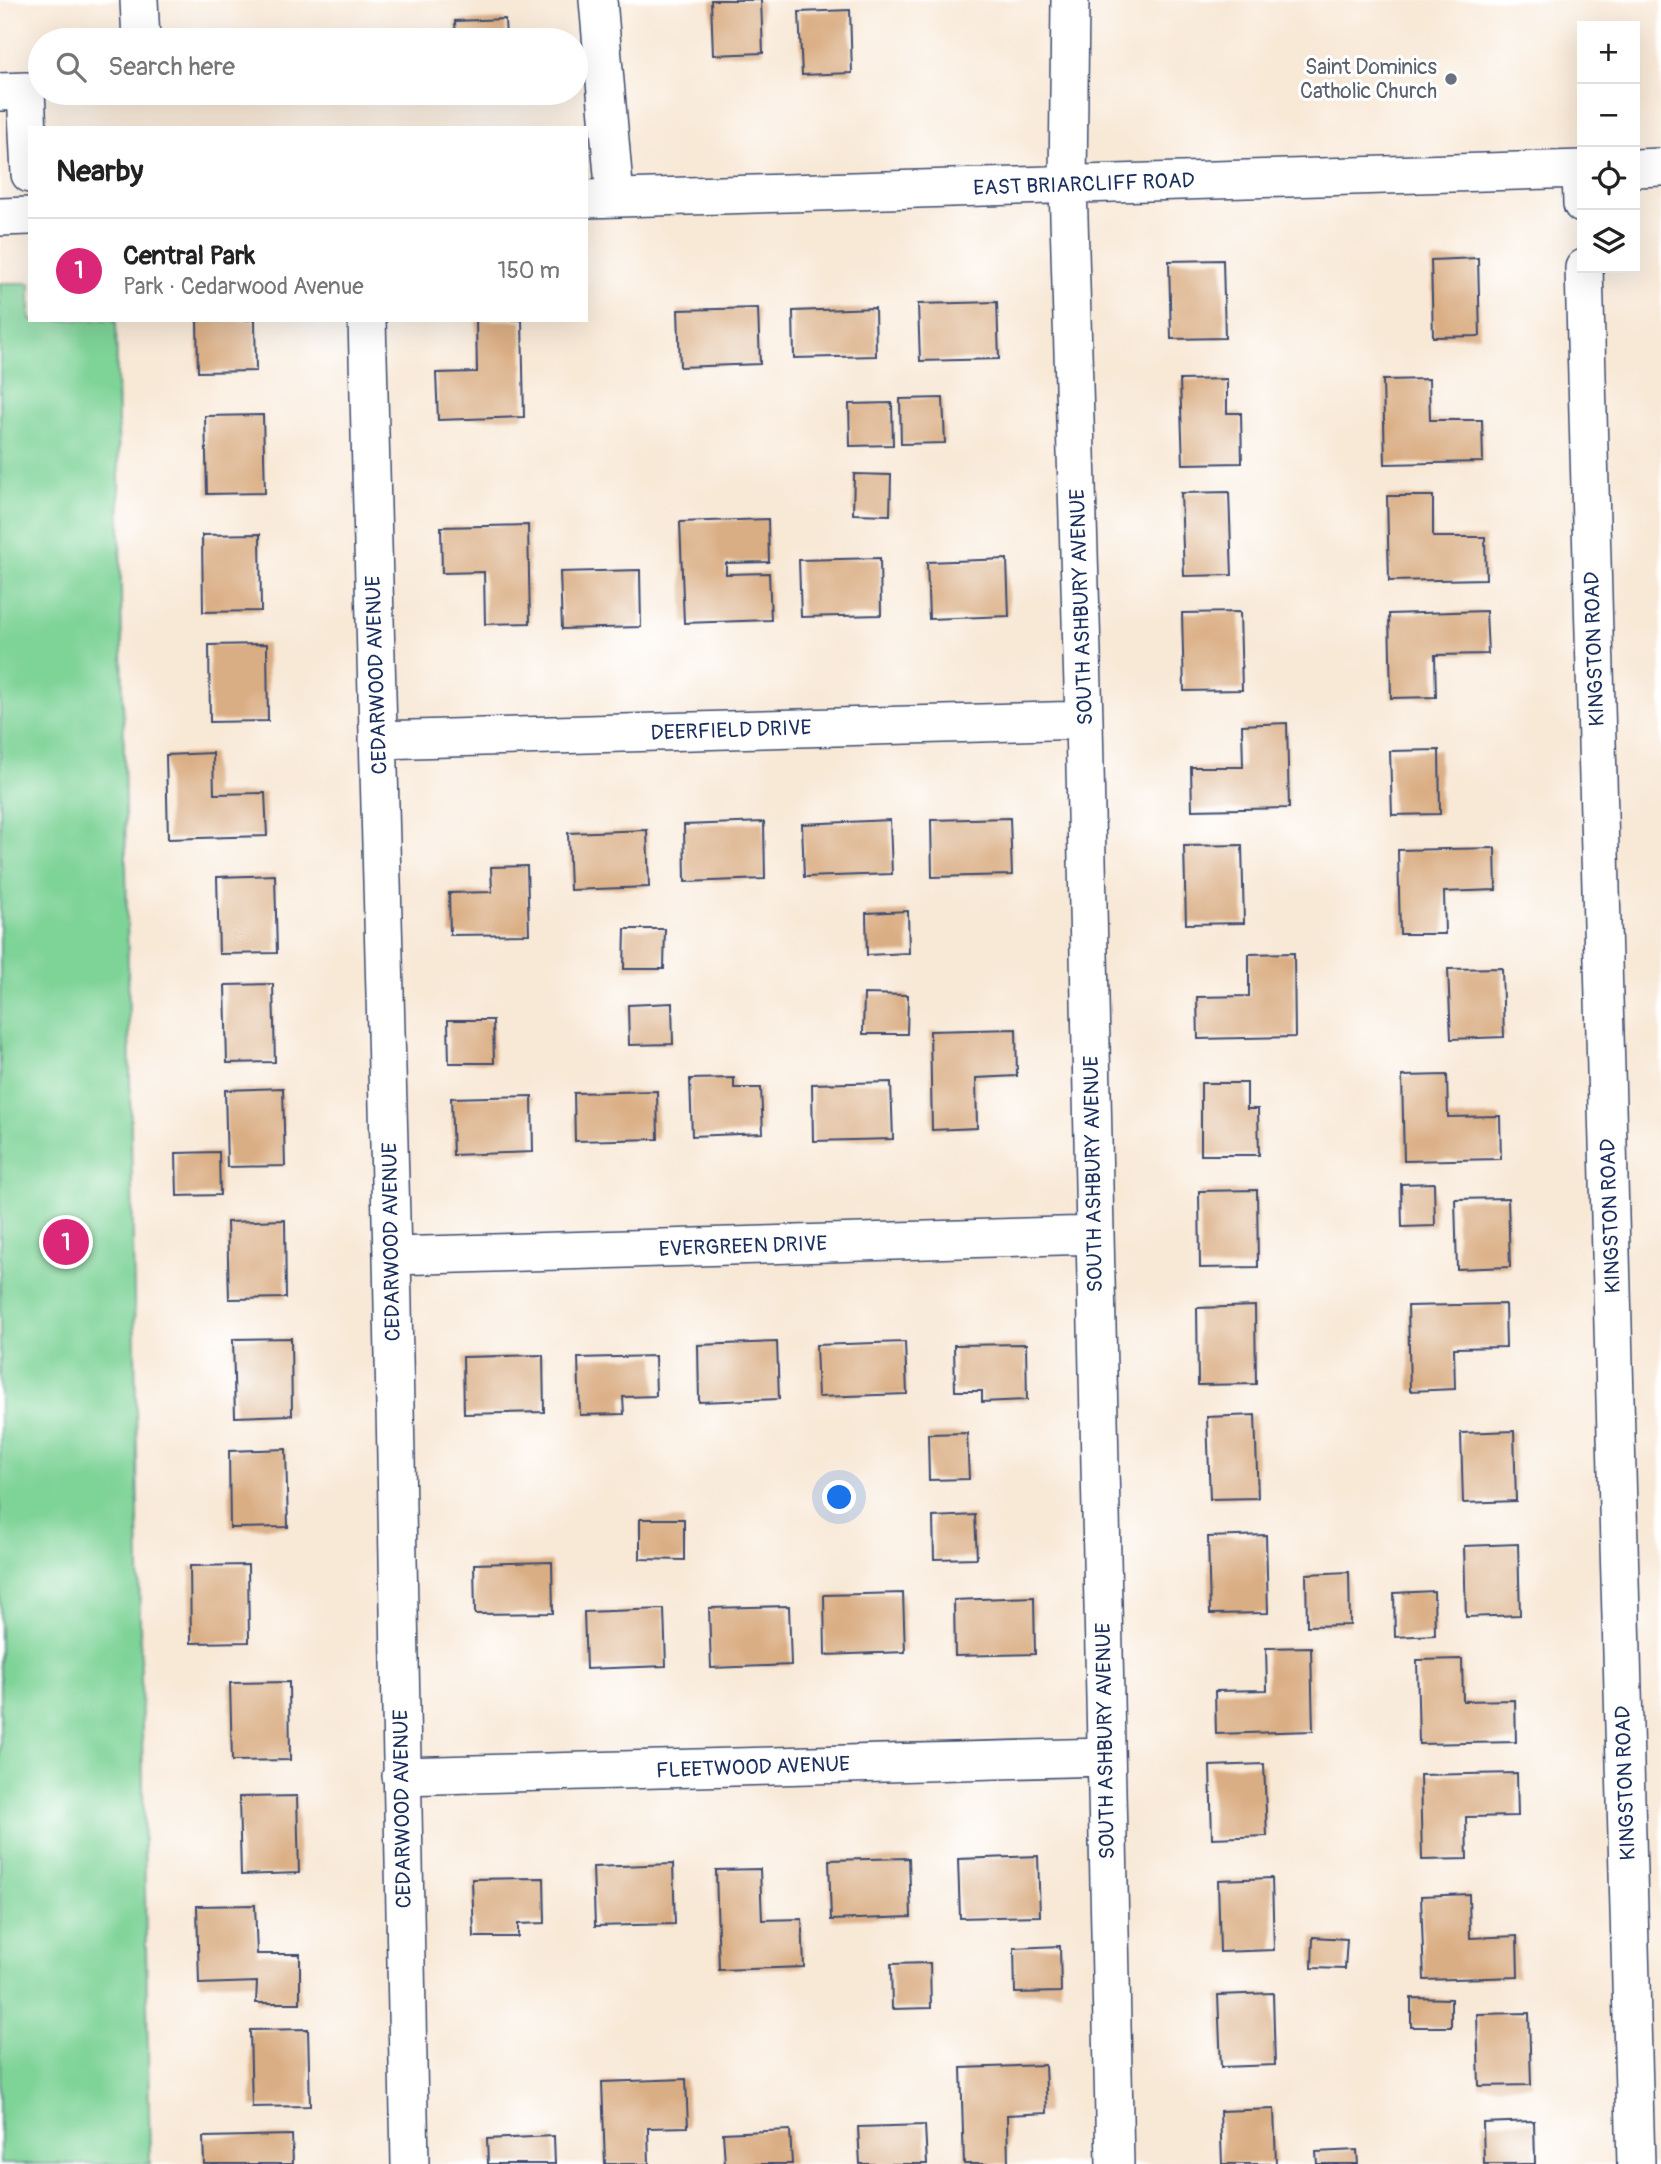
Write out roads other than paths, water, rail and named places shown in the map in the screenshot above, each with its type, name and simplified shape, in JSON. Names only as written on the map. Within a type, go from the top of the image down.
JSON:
[{"type":"street","points":[[139,0],[140,28]]},
{"type":"street","points":[[598,0],[601,199]]},
{"type":"street","name":"SOUTH ASHBURY AVENUE","points":[[1070,0],[1068,185],[1084,720],[1115,2164]]},
{"type":"street","points":[[22,91],[28,153]]},
{"type":"street","points":[[1640,168],[1661,167]]},
{"type":"street","name":"EAST BRIARCLIFF ROAD","points":[[601,199],[1068,185],[1577,181]]},
{"type":"street","points":[[0,217],[28,216]]},
{"type":"street","name":"KINGSTON ROAD","points":[[1584,273],[1636,2164]]},
{"type":"street","name":"CEDARWOOD AVENUE","points":[[367,322],[392,1256],[410,2164]]},
{"type":"street","name":"DEERFIELD DRIVE","points":[[378,740],[1084,720]]},
{"type":"street","name":"EVERGREEN DRIVE","points":[[392,1256],[1095,1235]]},
{"type":"street","name":"FLEETWOOD AVENUE","points":[[401,1776],[1105,1757]]},
{"type":"place","name":"Saint Dominics Catholic Church","points":[[1451,79]]},
{"type":"place","name":"Central Park","points":[[66,1242]]}]
